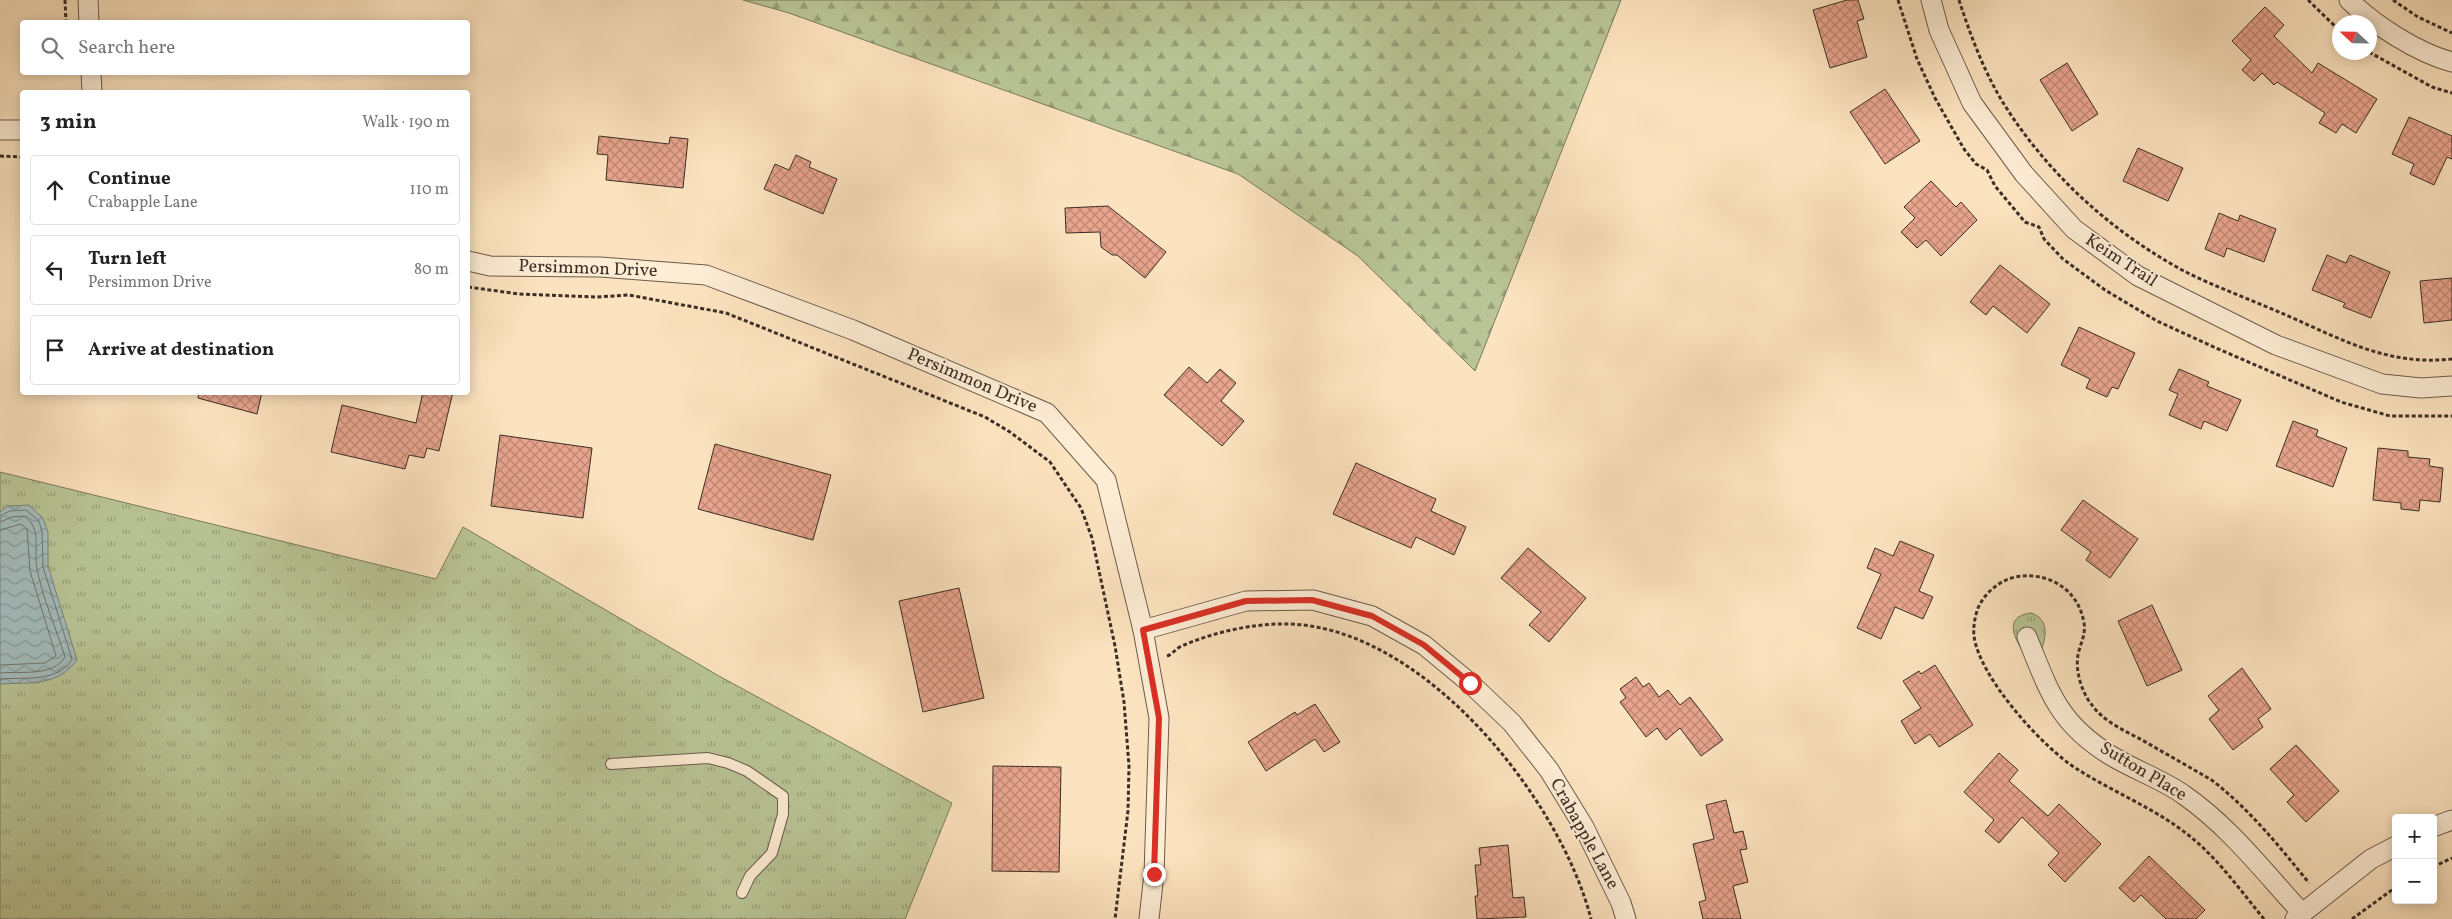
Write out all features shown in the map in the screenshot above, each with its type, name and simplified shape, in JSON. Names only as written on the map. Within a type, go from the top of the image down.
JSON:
[{"type":"street","points":[[88,0],[89,20]]},
{"type":"street","name":"Keim Trail","points":[[1931,0],[1939,30],[1972,103],[2024,174],[2074,230],[2138,276],[2276,345],[2382,384],[2421,388],[2452,386]]},
{"type":"street","points":[[2349,0],[2361,12],[2430,56],[2452,62]]},
{"type":"street","points":[[91,75],[92,90]]},
{"type":"street","points":[[0,130],[20,130]]},
{"type":"street","name":"Persimmon Drive","points":[[470,261],[490,266],[600,267],[706,275],[853,330],[1047,413],[1106,480],[1143,630],[1159,718],[1154,865],[1149,919]]},
{"type":"street","name":"Crabapple Lane","points":[[1143,630],[1246,601],[1312,600],[1372,616],[1424,645],[1470,683],[1512,723],[1549,770],[1584,827],[1622,903],[1626,919]]},
{"type":"street","name":"Sutton Place","points":[[2027,637],[2051,696],[2072,727],[2110,755],[2184,794],[2248,854],[2298,916]]},
{"type":"street","points":[[2437,825],[2452,820]]},
{"type":"street","points":[[2298,916],[2371,859],[2392,848]]},
{"type":"lane","points":[[611,764],[708,758],[728,763],[747,772],[783,796],[783,814],[772,853],[750,876],[742,893]]},
{"type":"path","points":[[65,0],[66,20]]},
{"type":"path","points":[[1959,0],[1974,45],[2002,100],[2034,144],[2074,192],[2107,221],[2183,270],[2367,351],[2413,360],[2452,358]]},
{"type":"path","points":[[2308,0],[2332,23]]},
{"type":"path","points":[[2393,0],[2418,17],[2452,33]]},
{"type":"path","points":[[2377,56],[2432,86],[2452,93]]},
{"type":"path","points":[[0,156],[20,157]]},
{"type":"path","points":[[470,288],[519,294],[596,297],[629,295],[726,313],[985,417],[1029,445],[1050,462],[1081,508],[1092,538],[1116,646],[1124,702],[1129,766],[1128,811],[1115,919]]},
{"type":"path","points":[[1163,658],[1172,655],[1180,646],[1208,637],[1250,627],[1282,624],[1315,627],[1358,639],[1409,666],[1457,706],[1516,770],[1540,805],[1566,852],[1591,919]]},
{"type":"path","points":[[2437,865],[2452,858]]},
{"type":"path","points":[[2352,919],[2392,890]]},
{"type":"green space","points":[[743,0],[1621,0],[1475,371],[1358,256],[1238,174],[789,13]]},
{"type":"green space","points":[[0,472],[436,579],[463,527],[719,676],[952,803],[905,919],[0,919]]},
{"type":"green space","points":[[2031,613],[2038,616],[2042,621],[2045,638],[2039,656],[2028,659],[2016,639],[2013,625],[2021,616]]},
{"type":"water","points":[[29,505],[43,518],[48,532],[48,566],[77,660],[69,669],[52,679],[33,683],[0,684],[0,512],[7,506]]},
{"type":"building","points":[[1847,0],[1858,0],[1864,19],[1857,21],[1867,57],[1830,68],[1813,10]]},
{"type":"building","points":[[2265,7],[2284,25],[2274,36],[2312,73],[2318,63],[2377,99],[2356,133],[2342,124],[2336,133],[2319,123],[2325,113],[2277,82],[2274,85],[2262,73],[2254,81],[2242,70],[2251,60],[2232,41]]},
{"type":"building","points":[[2067,63],[2098,114],[2072,131],[2040,80]]},
{"type":"building","points":[[1885,89],[1920,141],[1885,164],[1850,112]]},
{"type":"building","points":[[2409,117],[2452,136],[2452,159],[2447,157],[2434,185],[2410,174],[2414,164],[2392,154]]},
{"type":"building","points":[[599,136],[669,144],[670,137],[688,139],[683,188],[606,180],[608,155],[597,154]]},
{"type":"building","points":[[2138,148],[2183,168],[2168,201],[2123,181]]},
{"type":"building","points":[[796,155],[811,162],[809,167],[837,179],[823,214],[764,189],[775,164],[789,170]]},
{"type":"building","points":[[1931,181],[1956,207],[1961,202],[1977,220],[1941,256],[1926,240],[1917,248],[1901,232],[1915,218],[1904,207]]},
{"type":"building","points":[[1108,206],[1166,252],[1145,278],[1117,255],[1112,255],[1101,247],[1100,232],[1066,233],[1065,208]]},
{"type":"building","points":[[2219,213],[2238,221],[2240,215],[2276,229],[2264,262],[2227,248],[2224,257],[2205,249]]},
{"type":"building","points":[[2327,255],[2346,263],[2350,255],[2390,272],[2371,318],[2343,307],[2345,303],[2312,290]]},
{"type":"building","points":[[2000,265],[2050,304],[2027,333],[1993,306],[1986,315],[1970,302]]},
{"type":"building","points":[[2452,278],[2452,320],[2424,323],[2420,281]]},
{"type":"building","points":[[2079,327],[2135,353],[2118,389],[2112,387],[2107,397],[2086,388],[2090,379],[2061,365]]},
{"type":"building","points":[[1189,367],[1207,383],[1220,369],[1236,383],[1221,401],[1244,421],[1222,446],[1164,395]]},
{"type":"building","points":[[2179,369],[2209,382],[2207,386],[2241,400],[2227,431],[2204,421],[2201,429],[2169,415],[2178,394],[2169,390]]},
{"type":"building","points":[[198,395],[261,395],[257,414],[198,398]]},
{"type":"building","points":[[422,395],[452,395],[439,451],[427,448],[424,458],[409,455],[405,469],[331,452],[342,405],[416,423]]},
{"type":"building","points":[[2293,421],[2318,430],[2316,436],[2347,448],[2333,487],[2276,466]]},
{"type":"building","points":[[500,435],[592,448],[583,518],[491,506]]},
{"type":"building","points":[[715,444],[831,475],[813,540],[698,509]]},
{"type":"building","points":[[2378,448],[2408,451],[2408,457],[2430,459],[2429,466],[2443,468],[2440,502],[2420,500],[2419,511],[2401,509],[2401,503],[2373,500]]},
{"type":"building","points":[[1356,463],[1436,499],[1431,511],[1466,527],[1454,555],[1416,537],[1411,548],[1333,514]]},
{"type":"building","points":[[2083,500],[2138,539],[2110,578],[2086,560],[2091,552],[2061,530]]},
{"type":"building","points":[[1900,541],[1934,555],[1919,591],[1933,597],[1923,619],[1895,607],[1881,639],[1857,628],[1881,574],[1867,568],[1875,548],[1893,556]]},
{"type":"building","points":[[1528,548],[1586,598],[1549,642],[1529,625],[1541,612],[1501,578]]},
{"type":"building","points":[[959,588],[984,698],[923,712],[899,601]]},
{"type":"building","points":[[2152,605],[2182,670],[2147,686],[2118,621]]},
{"type":"building","points":[[1935,665],[1973,725],[1939,747],[1930,734],[1915,744],[1901,721],[1921,708],[1903,681],[1919,671],[1921,674]]},
{"type":"building","points":[[2242,668],[2271,709],[2258,719],[2263,727],[2233,750],[2209,719],[2219,710],[2208,696]]},
{"type":"building","points":[[1636,677],[1643,687],[1649,683],[1659,697],[1668,690],[1680,705],[1690,697],[1723,740],[1701,756],[1680,728],[1666,740],[1657,728],[1646,737],[1620,702],[1626,698],[1620,689]]},
{"type":"building","points":[[1315,704],[1340,742],[1324,752],[1315,739],[1266,771],[1248,742],[1295,712],[1297,715]]},
{"type":"building","points":[[2296,745],[2339,791],[2306,822],[2287,802],[2294,795],[2270,769]]},
{"type":"building","points":[[1999,753],[2018,770],[2009,781],[2048,816],[2059,804],[2101,844],[2065,882],[2048,865],[2059,853],[2022,817],[1999,843],[1985,831],[1994,820],[1964,792]]},
{"type":"building","points":[[993,766],[1061,767],[1059,872],[992,871]]},
{"type":"building","points":[[1726,800],[1734,833],[1743,831],[1747,849],[1740,850],[1748,882],[1733,886],[1741,919],[1703,919],[1699,902],[1706,900],[1693,844],[1714,839],[1706,805]]},
{"type":"building","points":[[1508,845],[1513,898],[1524,897],[1526,917],[1477,919],[1475,896],[1478,896],[1475,865],[1481,865],[1479,848]]},
{"type":"building","points":[[2149,856],[2205,910],[2196,919],[2166,919],[2141,895],[2134,902],[2119,888]]},
{"type":"route","points":[[1154,874],[1159,718],[1143,630],[1246,601],[1312,600],[1372,616],[1424,645],[1470,683]]}]
